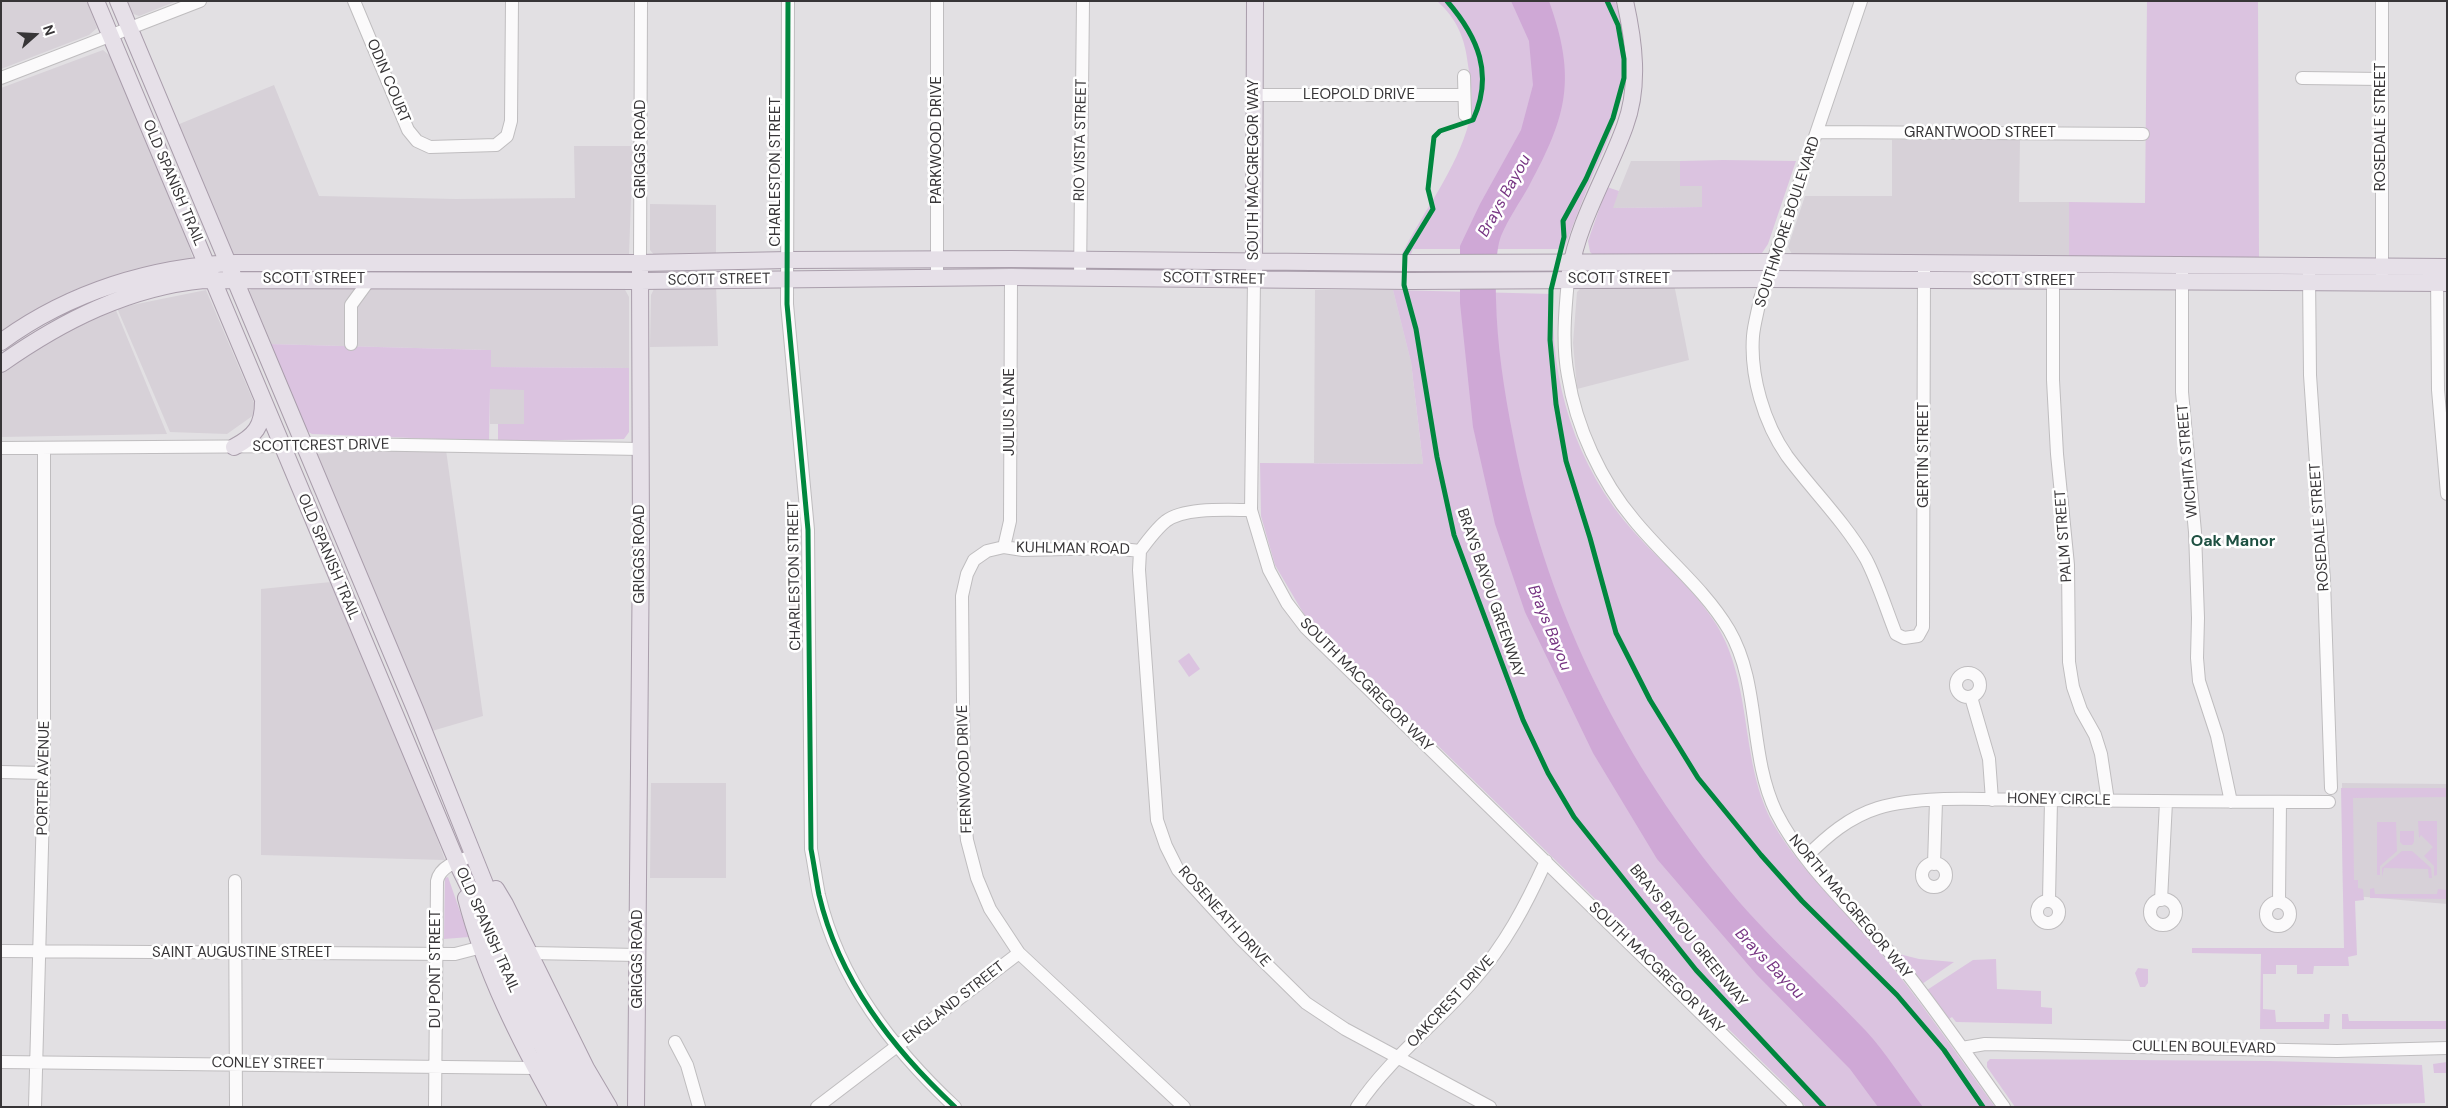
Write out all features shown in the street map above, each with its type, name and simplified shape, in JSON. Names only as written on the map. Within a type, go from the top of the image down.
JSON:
[{"type":"main road","name":"OLD SPANISH TRAIL","points":[[96,1],[458,864],[483,916],[522,1007],[574,1107]]},
{"type":"main road","name":"OLD SPANISH TRAIL","points":[[118,1],[409,695],[476,857],[497,914],[531,990],[591,1107]]},
{"type":"main road","name":"SOUTH MACGREGOR WAY","points":[[1254,280],[1255,1]]},
{"type":"main road","name":"NORTH MACGREGOR WAY","points":[[1568,280],[1571,262],[1602,177],[1626,125],[1632,94],[1635,57],[1624,1]]},
{"type":"main road","points":[[165,162],[182,153]]},
{"type":"main road","name":"SCOTT STREET","points":[[1,364],[52,331],[91,311],[137,293],[187,282],[370,271],[788,260],[1080,260],[1411,264],[1540,272],[1568,280],[1767,279],[1924,281],[2053,273]]},
{"type":"main road","name":"SCOTT STREET","points":[[1,342],[40,318],[92,293],[127,280],[157,272],[228,264],[640,281],[1011,277],[1411,281],[1540,272],[1571,262],[1924,264],[2053,273],[2442,275]]},
{"type":"main road","name":"GRIGGS ROAD","points":[[636,1107],[641,448],[640,263]]},
{"type":"main road","points":[[40,318],[52,331]]},
{"type":"main road","points":[[234,447],[246,441],[260,426],[263,400]]},
{"type":"main road","points":[[334,572],[355,565]]},
{"type":"main road","points":[[390,704],[409,695]]},
{"type":"main road","points":[[476,857],[505,904],[586,1068],[609,1107]]},
{"type":"main road","points":[[458,864],[471,918],[501,998],[535,1068],[557,1107]]},
{"type":"street","points":[[1,78],[200,1]]},
{"type":"street","name":"ODIN COURT","points":[[354,1],[408,130],[417,141],[430,146],[496,145],[507,136],[511,121],[512,1]]},
{"type":"street","name":"GRIGGS ROAD","points":[[640,263],[641,1]]},
{"type":"street","name":"CHARLESTON STREET","points":[[788,1],[787,304],[808,530],[811,849],[819,895],[847,970],[867,1007],[897,1048],[955,1107]]},
{"type":"street","name":"PARKWOOD DRIVE","points":[[937,1],[937,278]]},
{"type":"street","name":"RIO VISTA STREET","points":[[1080,278],[1083,1]]},
{"type":"street","name":"SOUTHMORE BOULEVARD","points":[[1861,1],[1760,299],[1753,336],[1754,364],[1762,401],[1772,430],[1787,455],[1842,523],[1866,560],[1896,634],[1904,638],[1910,638]]},
{"type":"street","name":"ROSEDALE STREET","points":[[2382,1],[2382,274]]},
{"type":"street","points":[[1464,76],[1465,115]]},
{"type":"street","points":[[2302,78],[2381,79]]},
{"type":"street","name":"LEOPOLD DRIVE","points":[[1254,95],[1464,95]]},
{"type":"street","name":"GRANTWOOD STREET","points":[[1818,132],[2143,134]]},
{"type":"street","name":"GERTIN STREET","points":[[1910,638],[1918,636],[1923,627],[1924,264]]},
{"type":"street","points":[[351,344],[351,305],[370,271]]},
{"type":"street","name":"PALM STREET","points":[[2053,273],[2054,389],[2057,454],[2068,565],[2069,662],[2073,687],[2081,710],[2095,735],[2101,754],[2108,801]]},
{"type":"street","name":"WICHITA STREET","points":[[2182,274],[2182,392],[2195,532],[2198,618],[2197,658],[2200,681],[2217,736],[2231,802]]},
{"type":"street","name":"ROSEDALE STREET","points":[[2309,274],[2310,375],[2324,581],[2331,788]]},
{"type":"street","points":[[2442,275],[2438,390],[2447,494]]},
{"type":"street","name":"JULIUS LANE","points":[[1004,547],[1010,521],[1011,277]]},
{"type":"street","name":"SOUTH MACGREGOR WAY","points":[[1254,280],[1251,510],[1269,570],[1287,603],[1306,628],[1797,1107]]},
{"type":"street","name":"NORTH MACGREGOR WAY","points":[[1568,280],[1566,308],[1568,376],[1576,411],[1593,454],[1607,481],[1633,520],[1697,587],[1730,631],[1748,682],[1758,757],[1764,784],[1790,836],[1806,857],[1898,962],[2004,1107]]},
{"type":"street","name":"SCOTTCREST DRIVE","points":[[1,448],[234,447],[347,444],[641,448]]},
{"type":"street","name":"PORTER AVENUE","points":[[35,1107],[37,962],[40,951],[44,773],[44,448]]},
{"type":"street","name":"KUHLMAN ROAD","points":[[974,560],[987,551],[1004,547],[1023,550],[1113,548],[1140,550],[1168,520],[1202,510],[1251,510]]},
{"type":"street","name":"ROSENEATH DRIVE","points":[[1140,550],[1153,786],[1157,820],[1178,870],[1198,894],[1275,974],[1306,1002],[1344,1029],[1490,1107]]},
{"type":"street","name":"FERNWOOD DRIVE","points":[[974,560],[967,574],[962,596],[964,807],[967,840],[977,878],[990,909],[1019,953],[1184,1107]]},
{"type":"street","points":[[1971,696],[1989,759],[1992,800]]},
{"type":"street","points":[[1,772],[44,773]]},
{"type":"street","name":"HONEY CIRCLE","points":[[1806,857],[1825,838],[1846,822],[1877,809],[1907,802],[1992,800],[2329,802]]},
{"type":"street","points":[[2049,900],[2051,800]]},
{"type":"street","points":[[1934,864],[1936,801]]},
{"type":"street","points":[[2162,900],[2166,802]]},
{"type":"street","points":[[2280,802],[2280,902]]},
{"type":"street","name":"DU PONT STREET","points":[[435,1107],[435,954],[438,875],[443,869],[476,857]]},
{"type":"street","name":"OAKCREST DRIVE","points":[[1357,1107],[1375,1080],[1473,982],[1494,956],[1522,913],[1546,862]]},
{"type":"street","points":[[235,881],[236,1107]]},
{"type":"street","name":"SAINT AUGUSTINE STREET","points":[[1,951],[435,954],[464,953],[482,947]]},
{"type":"street","points":[[529,953],[638,955]]},
{"type":"street","name":"ENGLAND STREET","points":[[817,1107],[897,1048],[1019,953]]},
{"type":"street","points":[[675,1042],[687,1065],[699,1107]]},
{"type":"street","name":"CULLEN BOULEVARD","points":[[1962,1048],[1985,1044],[2337,1051],[2447,1048]]},
{"type":"street","name":"CONLEY STREET","points":[[1,1062],[535,1068]]},
{"type":"shaded area","points":[[1,1],[87,1],[97,28],[89,35],[1,69]]},
{"type":"shaded area","points":[[125,1],[177,1],[139,16],[131,13]]},
{"type":"shaded area","points":[[1437,1],[1615,1],[1622,26],[1625,49],[1626,71],[1623,92],[1611,133],[1564,249],[1413,249],[1411,254],[1402,254],[1457,156],[1471,115],[1471,86],[1465,46],[1455,22]]},
{"type":"shaded area","points":[[2147,1],[2258,1],[2259,258],[2069,258],[2069,202],[2145,203]]},
{"type":"shaded area","points":[[103,50],[110,56],[184,231],[193,259],[1,337],[1,88]]},
{"type":"shaded area","points":[[274,85],[319,196],[456,199],[575,198],[574,146],[633,146],[629,254],[626,257],[233,255],[177,125]]},
{"type":"shaded area","points":[[1892,140],[2020,140],[2019,202],[2069,202],[2069,258],[1793,256],[1788,247],[1805,196],[1892,196]]},
{"type":"shaded area","points":[[1631,161],[1680,161],[1680,186],[1702,186],[1702,207],[1612,208]]},
{"type":"shaded area","points":[[1680,161],[1796,161],[1768,244],[1760,256],[1594,256],[1590,252],[1588,241],[1607,187],[1619,191],[1613,208],[1702,207],[1702,186],[1680,186]]},
{"type":"shaded area","points":[[650,204],[716,205],[716,258],[655,256],[650,250]]},
{"type":"shaded area","points":[[716,284],[718,346],[650,347],[651,295],[654,289],[658,286]]},
{"type":"shaded area","points":[[1674,284],[1689,360],[1577,389],[1573,343],[1577,292],[1581,288]]},
{"type":"shaded area","points":[[254,286],[623,286],[629,297],[629,368],[491,367],[491,350],[269,344],[248,292]]},
{"type":"shaded area","points":[[206,290],[258,412],[227,434],[170,432],[117,308]]},
{"type":"shaded area","points":[[1315,290],[1393,290],[1411,362],[1423,464],[1314,463]]},
{"type":"shaded area","points":[[1393,290],[1553,294],[1556,359],[1570,421],[1582,451],[1596,479],[1613,506],[1634,532],[1698,599],[1716,624],[1728,648],[1736,672],[1756,776],[1763,801],[1774,825],[1809,873],[1891,965],[1995,1107],[1806,1107],[1786,1085],[1305,616],[1275,565],[1261,516],[1260,463],[1423,464],[1411,362]]},
{"type":"shaded area","points":[[115,308],[167,434],[1,437],[1,370],[44,342]]},
{"type":"shaded area","points":[[269,344],[491,350],[491,367],[629,368],[629,432],[624,439],[498,441],[498,424],[524,424],[524,390],[490,389],[489,441],[312,434],[307,431]]},
{"type":"shaded area","points":[[490,389],[524,389],[524,424],[490,424]]},
{"type":"shaded area","points":[[360,450],[446,450],[483,716],[432,731],[316,454]]},
{"type":"shaded area","points":[[331,582],[423,800],[445,860],[261,855],[261,589]]},
{"type":"shaded area","points":[[1189,653],[1200,669],[1189,677],[1178,661]]},
{"type":"shaded area","points":[[651,783],[726,783],[726,878],[650,878]]},
{"type":"shaded area","points":[[2342,783],[2447,784],[2447,904],[2343,895]]},
{"type":"shaded area","points":[[2341,788],[2447,788],[2447,797],[2353,798],[2354,880],[2358,880],[2358,888],[2363,889],[2364,900],[2355,901],[2357,955],[2348,957],[2349,966],[2314,966],[2313,974],[2297,974],[2297,965],[2276,965],[2276,974],[2263,974],[2263,1009],[2275,1010],[2276,1022],[2324,1022],[2324,1014],[2330,1014],[2329,1029],[2260,1029],[2261,954],[2192,953],[2192,948],[2344,948]]},
{"type":"shaded area","points":[[2418,821],[2437,821],[2437,875],[2434,876],[2434,866],[2424,856],[2433,847],[2421,835],[2419,838]]},
{"type":"shaded area","points":[[2377,822],[2396,822],[2397,851],[2380,866],[2380,875],[2377,875]]},
{"type":"shaded area","points":[[2400,831],[2414,831],[2414,842],[2412,845],[2403,845],[2400,842]]},
{"type":"shaded area","points":[[2402,851],[2412,851],[2431,868],[2432,878],[2429,878],[2428,869],[2384,868],[2382,877],[2382,868]]},
{"type":"shaded area","points":[[448,877],[469,937],[444,939],[445,878]]},
{"type":"shaded area","points":[[2374,888],[2375,894],[2437,894],[2438,889],[2447,890],[2447,899],[2370,898],[2370,889]]},
{"type":"shaded area","points":[[1899,954],[1919,959],[1954,962],[1922,984]]},
{"type":"shaded area","points":[[1996,959],[1997,989],[2041,991],[2041,1007],[2052,1008],[2052,1024],[1956,1022],[1952,1017],[1949,1019],[1927,990],[1973,960]]},
{"type":"shaded area","points":[[2138,968],[2148,969],[2148,983],[2145,987],[2140,987],[2135,973]]},
{"type":"shaded area","points":[[2342,1014],[2348,1014],[2349,1021],[2447,1021],[2447,1029],[2342,1029]]},
{"type":"shaded area","points":[[1990,1059],[2269,1061],[2422,1065],[2425,1103],[2274,1107],[2015,1107],[1987,1067],[1987,1062]]},
{"type":"shaded area","points":[[2447,1062],[2447,1073],[2434,1073],[2433,1064]]},
{"type":"water","name":"Brays Bayou","points":[[1511,1],[1549,1],[1558,28],[1565,75],[1564,96],[1552,139],[1529,186],[1501,236],[1497,258],[1496,284],[1499,350],[1513,436],[1527,497],[1544,557],[1565,615],[1590,672],[1618,727],[1649,780],[1684,831],[1722,881],[1756,921],[1874,1040],[1923,1107],[1878,1107],[1850,1069],[1757,975],[1657,859],[1593,753],[1525,612],[1495,524],[1473,427],[1460,303],[1460,246],[1480,204],[1521,130],[1533,85],[1529,41]]},
{"type":"cycle path","points":[[788,1],[787,304],[808,530],[811,849],[819,895],[828,926],[854,984],[871,1011],[910,1061],[955,1107]]},
{"type":"cycle path","name":"BRAYS BAYOU GREENWAY","points":[[1447,1],[1467,28],[1474,42],[1480,57],[1482,87],[1473,120],[1440,131],[1434,137],[1428,189],[1433,209],[1405,255],[1404,285],[1416,329],[1437,457],[1454,535],[1523,720],[1548,773],[1574,817],[1696,970],[1824,1107]]},
{"type":"cycle path","points":[[1607,1],[1618,25],[1624,59],[1624,78],[1613,118],[1586,179],[1563,221],[1564,237],[1551,290],[1550,340],[1556,404],[1566,461],[1590,538],[1616,633],[1650,700],[1698,778],[1761,855],[1802,901],[1897,995],[1944,1050],[1983,1107]]},
{"type":"district","name":"Oak Manor","points":[[2233,542]]}]
